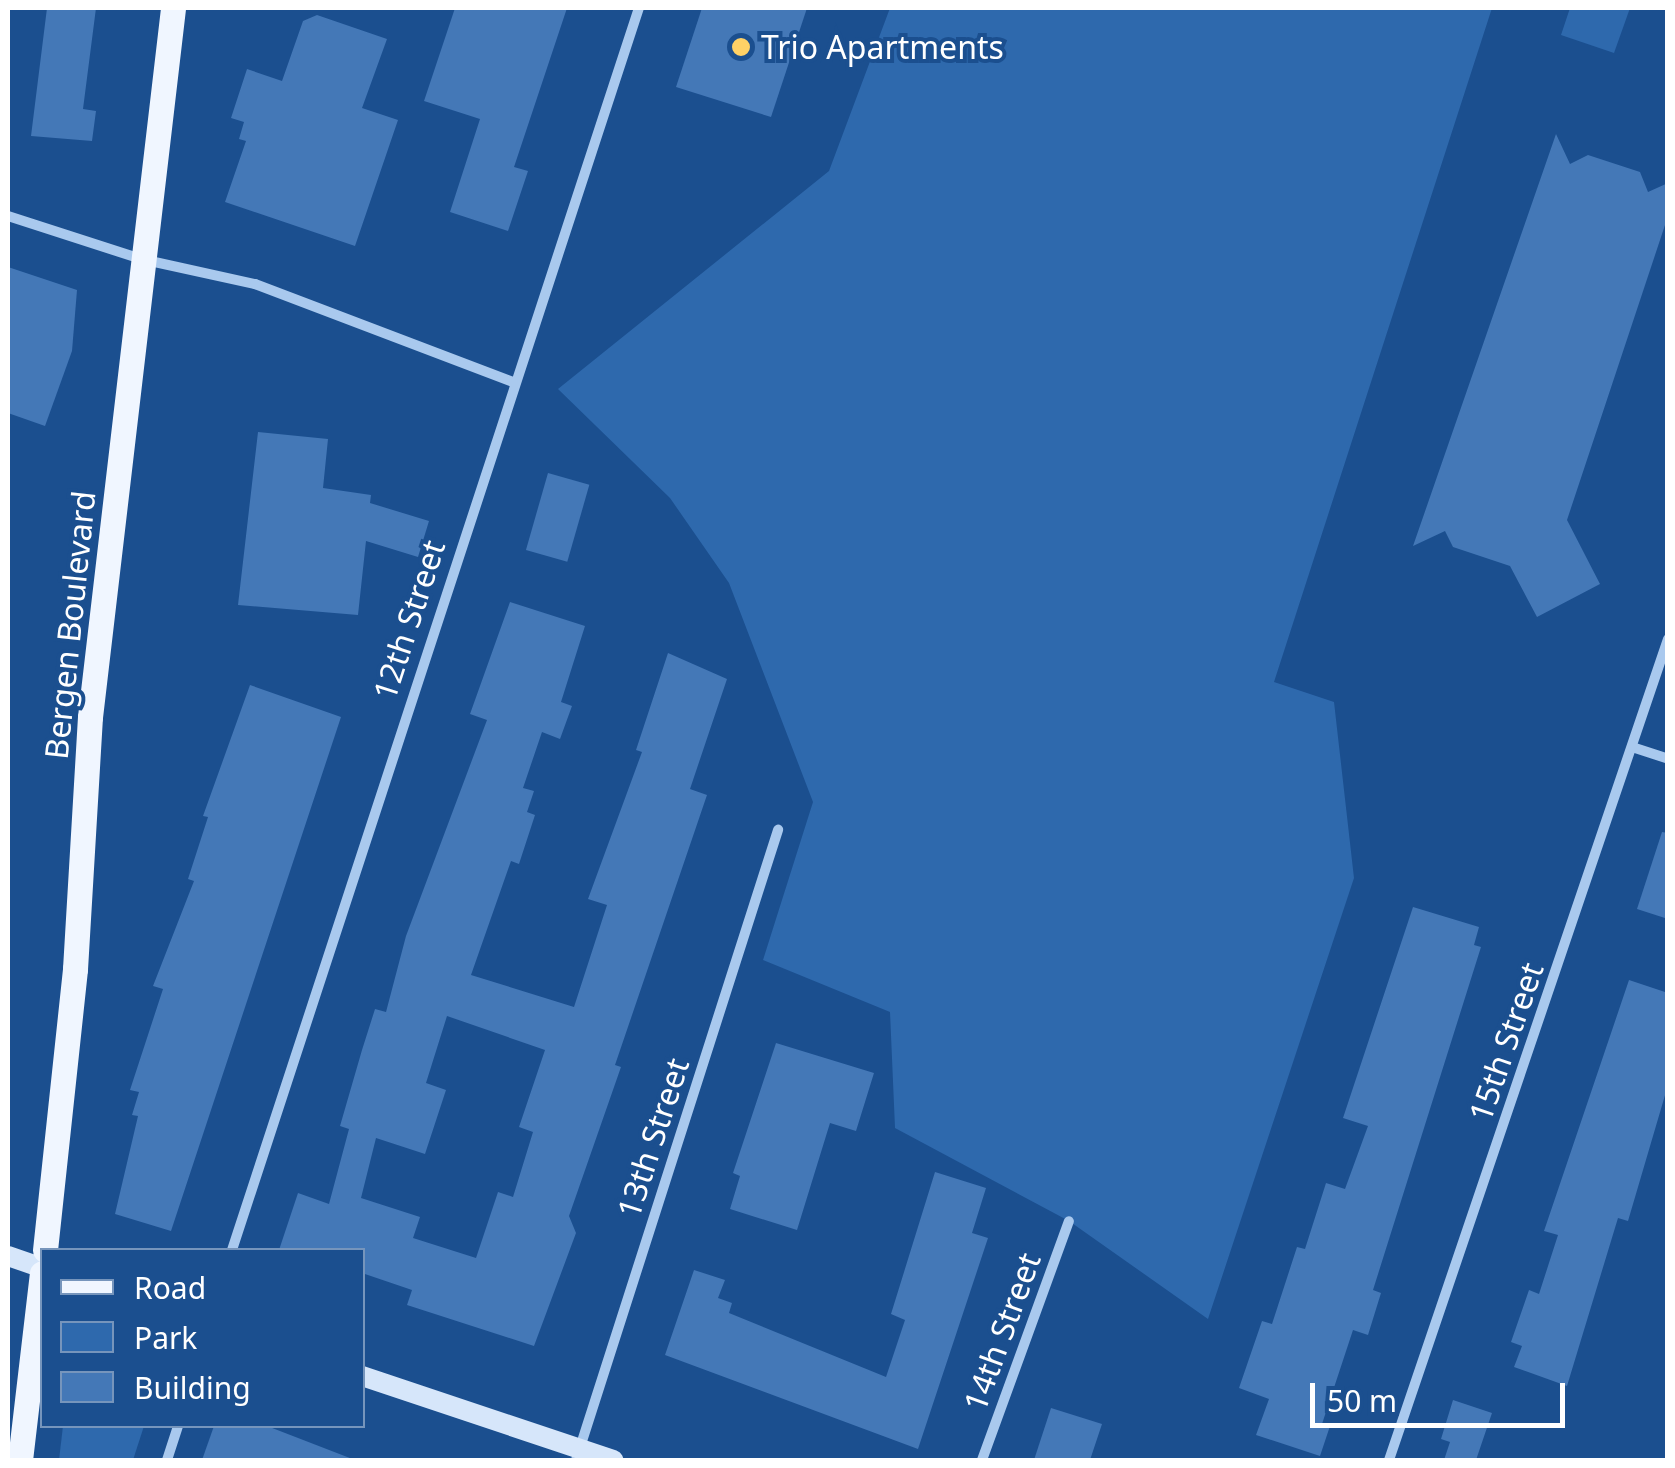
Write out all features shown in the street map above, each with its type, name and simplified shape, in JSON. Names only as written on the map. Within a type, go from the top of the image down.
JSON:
[{"type":"main road","name":"Bergen Boulevard","points":[[45,1248],[75,969],[90,717],[173,8]]},
{"type":"main road","points":[[8,1256],[40,1269]]},
{"type":"main road","points":[[20,1460],[40,1287]]},
{"type":"main road","points":[[365,1377],[578,1455],[613,1460]]},
{"type":"street","name":"12th Street","points":[[233,1248],[639,8]]},
{"type":"street","points":[[8,216],[141,259],[255,284],[515,383]]},
{"type":"street","name":"15th Street","points":[[1389,1460],[1668,639]]},
{"type":"street","points":[[1632,747],[1668,759]]},
{"type":"street","name":"13th Street","points":[[578,1455],[778,830]]},
{"type":"street","name":"14th Street","points":[[982,1460],[1069,1221]]},
{"type":"street","points":[[167,1460],[177,1428]]},
{"type":"green space","points":[[890,8],[1492,8],[1274,682],[1334,702],[1354,878],[1208,1319],[1069,1221],[895,1128],[890,1012],[763,960],[813,802],[729,583],[670,498],[558,389],[829,171]]},
{"type":"green space","points":[[1570,8],[1630,8],[1614,53],[1561,35]]},
{"type":"green space","points":[[63,1428],[143,1428],[133,1460],[59,1460]]},
{"type":"building","points":[[47,8],[96,8],[83,109],[96,111],[92,141],[31,136]]},
{"type":"building","points":[[455,8],[567,8],[514,167],[528,171],[508,231],[450,212],[480,119],[424,101]]},
{"type":"building","name":"Trio Apartments","points":[[702,8],[807,8],[771,117],[676,87]]},
{"type":"building","points":[[317,15],[387,39],[362,108],[398,120],[355,246],[225,202],[246,141],[239,139],[244,122],[231,118],[247,69],[282,81],[303,21]]},
{"type":"building","points":[[1556,134],[1570,164],[1588,155],[1640,172],[1648,192],[1668,183],[1668,216],[1567,520],[1600,584],[1537,617],[1510,566],[1453,547],[1445,531],[1413,546]]},
{"type":"building","points":[[8,267],[77,290],[72,351],[45,426],[8,413]]},
{"type":"building","points":[[258,432],[328,439],[323,488],[371,495],[370,503],[429,521],[418,557],[366,541],[358,615],[238,605]]},
{"type":"building","points":[[548,473],[589,485],[567,562],[526,550]]},
{"type":"building","points":[[510,602],[585,626],[561,702],[572,706],[560,739],[542,732],[523,788],[534,791],[527,812],[535,815],[519,864],[511,861],[471,975],[574,1007],[607,905],[588,899],[642,752],[636,750],[668,653],[727,679],[690,789],[707,795],[615,1065],[621,1067],[569,1216],[576,1233],[534,1346],[407,1305],[412,1290],[365,1274],[365,1248],[280,1248],[298,1193],[329,1204],[349,1129],[340,1126],[375,1009],[386,1012],[406,936],[487,720],[470,714]],"holes":[[[447,1016],[545,1050],[519,1127],[533,1132],[513,1197],[498,1192],[476,1258],[413,1238],[420,1217],[361,1198],[376,1138],[425,1154],[446,1090],[426,1083]]]},
{"type":"building","points":[[250,685],[341,717],[171,1231],[115,1214],[138,1116],[132,1115],[139,1092],[130,1090],[163,989],[153,986],[194,881],[188,879],[208,817],[203,816]]},
{"type":"building","points":[[1662,832],[1668,833],[1668,919],[1637,909]]},
{"type":"building","points":[[1413,907],[1479,927],[1474,945],[1481,947],[1373,1290],[1381,1293],[1368,1335],[1353,1330],[1322,1424],[1330,1426],[1320,1456],[1256,1435],[1269,1399],[1239,1388],[1262,1321],[1272,1324],[1297,1247],[1305,1249],[1326,1183],[1345,1189],[1368,1126],[1343,1118]]},
{"type":"building","points":[[1629,980],[1668,993],[1668,1085],[1628,1221],[1618,1218],[1567,1386],[1514,1367],[1522,1346],[1511,1342],[1529,1290],[1539,1294],[1558,1235],[1544,1231]]},
{"type":"building","points":[[776,1043],[874,1073],[856,1131],[830,1123],[797,1230],[730,1209],[740,1176],[733,1173]]},
{"type":"building","points":[[935,1172],[986,1188],[972,1233],[988,1238],[918,1449],[665,1355],[694,1270],[725,1280],[718,1298],[732,1303],[729,1313],[886,1377],[905,1320],[891,1314]]},
{"type":"building","points":[[1453,1400],[1492,1413],[1476,1460],[1444,1460],[1450,1442],[1441,1439]]},
{"type":"building","points":[[1051,1408],[1102,1424],[1090,1460],[1034,1460]]},
{"type":"building","points":[[213,1428],[272,1428],[355,1460],[202,1460]]},
{"type":"place","name":"Trio Apartments","points":[[741,47]]}]
